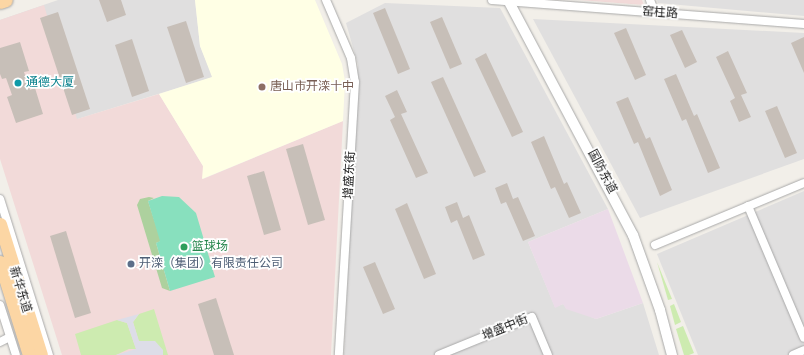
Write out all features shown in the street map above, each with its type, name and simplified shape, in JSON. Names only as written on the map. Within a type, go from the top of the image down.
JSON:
[{"type":"main road","points":[[0,2],[6,0]]},
{"type":"main road","name":"新华东道","points":[[0,224],[40,355]]},
{"type":"main road","name":"新华东道","points":[[0,262],[29,355]]},
{"type":"street","name":"增盛东街","points":[[326,0],[351,58],[355,82],[339,355]]},
{"type":"street","name":"窑柱路","points":[[492,0],[804,24]]},
{"type":"street","points":[[650,0],[655,13]]},
{"type":"street","name":"国防东道","points":[[508,1],[633,235],[660,310],[672,355]]},
{"type":"street","points":[[656,245],[804,183]]},
{"type":"street","points":[[0,199],[49,355]]},
{"type":"street","points":[[748,206],[804,338]]},
{"type":"street","points":[[0,305],[16,355]]},
{"type":"street","name":"增盛中街","points":[[439,355],[532,317],[548,355]]},
{"type":"street","points":[[0,342],[10,337]]},
{"type":"street","points":[[794,355],[804,350]]},
{"type":"shaded area","points":[[58,0],[195,0],[200,46],[213,77],[0,143],[0,20]]},
{"type":"shaded area","name":"唐山市开滦十中","points":[[195,0],[315,0],[342,64],[345,81],[343,121],[202,179],[203,166],[159,94],[212,77],[200,46]]},
{"type":"shaded area","points":[[579,0],[642,0],[644,5]]},
{"type":"shaded area","points":[[657,0],[804,0],[804,16],[658,3]]},
{"type":"shaded area","points":[[385,3],[500,8],[608,209],[528,242],[555,307],[563,304],[596,319],[643,303],[659,355],[344,355],[358,65],[346,23]]},
{"type":"shaded area","name":"开滦（集团）有限责任公司","points":[[44,5],[77,119],[159,94],[203,166],[203,179],[343,121],[331,355],[62,355],[0,159],[0,20]]},
{"type":"shaded area","points":[[533,19],[804,33],[804,159],[640,218]]},
{"type":"shaded area","points":[[804,191],[804,355],[698,355],[657,254]]},
{"type":"shaded area","points":[[608,209],[643,303],[596,319],[566,309],[563,304],[555,308],[528,242]]},
{"type":"shaded area","points":[[139,314],[133,322],[139,341],[155,341],[163,350],[163,355],[116,355],[136,349],[127,323],[117,320]]},
{"type":"green space","points":[[162,196],[179,197],[196,213],[215,277],[170,291],[156,243],[160,241],[148,201]]},
{"type":"green space","points":[[149,197],[154,198],[148,201],[161,241],[156,243],[170,291],[162,288],[137,205],[140,199]]},
{"type":"green space","points":[[657,262],[672,299],[668,300]]},
{"type":"green space","points":[[674,304],[681,322],[675,325],[670,306]]},
{"type":"green space","points":[[154,309],[168,355],[163,355],[163,350],[139,342],[133,322],[139,314]]},
{"type":"green space","points":[[117,320],[127,323],[136,349],[129,349],[116,355],[81,355],[75,334]]},
{"type":"green space","points":[[683,326],[694,353],[689,355],[684,355],[676,329]]},
{"type":"building","points":[[99,0],[121,0],[126,15],[107,22]]},
{"type":"building","points":[[385,8],[410,69],[398,74],[373,13]]},
{"type":"building","points":[[58,12],[90,109],[72,115],[40,18]]},
{"type":"building","points":[[442,17],[462,64],[450,69],[430,22]]},
{"type":"building","points":[[186,21],[204,77],[186,83],[167,27]]},
{"type":"building","points":[[626,28],[646,75],[635,80],[614,33]]},
{"type":"building","points":[[682,30],[697,62],[685,68],[670,35]]},
{"type":"building","points":[[804,37],[804,73],[791,43]]},
{"type":"building","points":[[132,39],[149,91],[132,97],[115,45]]},
{"type":"building","name":"通德大厦","points":[[20,42],[29,71],[24,72],[30,90],[35,88],[43,114],[16,123],[7,97],[12,95],[6,78],[2,79],[0,74],[0,48]]},
{"type":"building","points":[[728,51],[747,93],[741,95],[751,117],[739,122],[730,101],[735,98],[716,57]]},
{"type":"building","points":[[486,53],[523,132],[512,137],[475,59]]},
{"type":"building","points":[[676,74],[694,116],[697,114],[720,168],[708,173],[686,119],[682,121],[664,79]]},
{"type":"building","points":[[443,77],[486,172],[474,177],[431,82]]},
{"type":"building","points":[[397,90],[407,112],[401,114],[428,173],[416,178],[390,120],[395,117],[385,96]]},
{"type":"building","points":[[628,97],[646,139],[650,137],[672,190],[660,196],[638,142],[634,144],[616,102]]},
{"type":"building","points":[[777,106],[797,153],[785,158],[765,111]]},
{"type":"building","points":[[544,136],[564,184],[567,182],[581,213],[569,218],[555,187],[551,189],[531,142]]},
{"type":"building","points":[[303,144],[325,220],[308,225],[286,149]]},
{"type":"building","points":[[264,171],[281,230],[264,235],[247,176]]},
{"type":"building","points":[[507,183],[513,199],[518,197],[535,236],[523,241],[506,202],[501,204],[495,188]]},
{"type":"building","points":[[457,202],[463,218],[469,215],[485,255],[473,260],[457,220],[451,223],[445,207]]},
{"type":"building","points":[[407,203],[436,274],[424,279],[395,209]]},
{"type":"building","points":[[66,231],[91,313],[75,318],[50,236]]},
{"type":"building","points":[[375,262],[395,309],[383,314],[363,267]]},
{"type":"building","points":[[216,298],[234,355],[214,355],[198,304]]},
{"type":"place","name":"通德大厦","points":[[18,83]]},
{"type":"place","name":"唐山市开滦十中","points":[[262,87]]},
{"type":"place","name":"篮球场","points":[[184,247]]},
{"type":"place","name":"开滦（集团）有限责任公司","points":[[131,264]]}]
